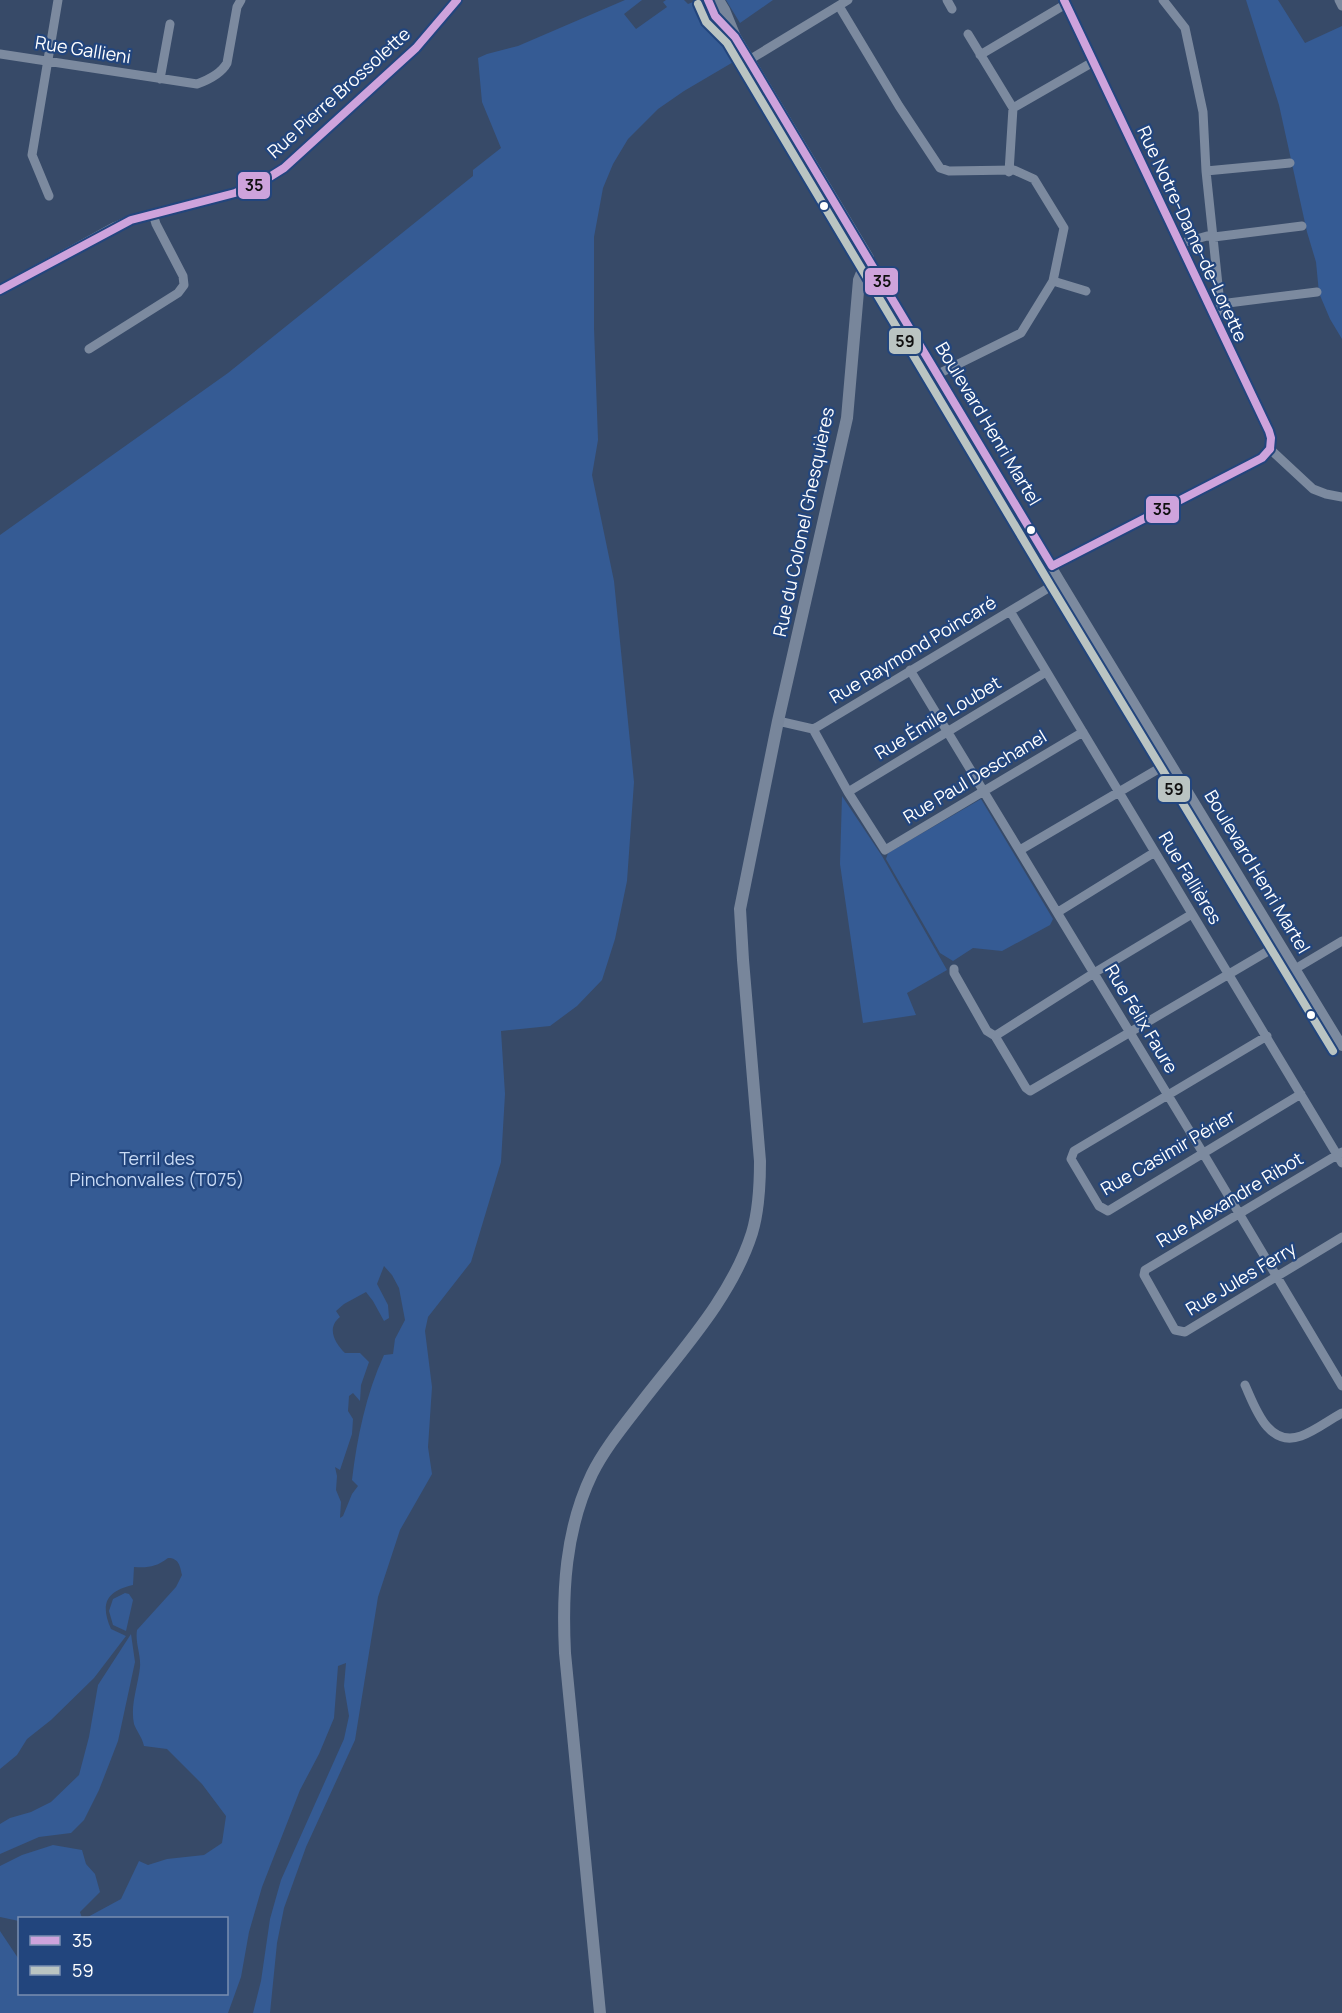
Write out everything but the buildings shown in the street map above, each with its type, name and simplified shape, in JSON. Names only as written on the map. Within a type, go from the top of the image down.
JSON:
[{"type":"main road","name":"Boulevard Henri Martel","points":[[708,0],[715,16],[735,37]]},
{"type":"main road","name":"Boulevard Henri Martel","points":[[718,0],[735,37],[868,258]]},
{"type":"main road","name":"Rue du Colonel Ghesquières","points":[[600,2013],[565,1653],[563,1598],[565,1576],[579,1506],[596,1467],[614,1438],[720,1300],[738,1271],[752,1232],[759,1192],[760,1161],[742,960],[740,909],[778,722],[847,418],[859,280],[868,258]]},
{"type":"street","points":[[49,196],[32,155],[58,0]]},
{"type":"street","name":"Rue Gallieni","points":[[0,54],[197,84],[207,81],[227,63],[237,7],[241,0]]},
{"type":"street","name":"Rue Pierre Brossolette","points":[[0,290],[115,226],[235,193],[260,183],[284,168],[416,48],[456,0]]},
{"type":"street","points":[[749,60],[848,0]]},
{"type":"street","points":[[1163,0],[1185,28],[1203,112],[1206,171],[1220,303],[1216,322]]},
{"type":"street","points":[[1339,0],[1342,6]]},
{"type":"street","points":[[980,55],[1065,2]]},
{"type":"street","name":"Rue Notre-Dame-de-Lorette","points":[[1065,2],[1269,431],[1270,449]]},
{"type":"street","points":[[840,6],[899,106],[940,168],[949,171],[1009,172],[1014,170],[1034,179],[1064,228],[1053,281],[1021,333],[938,374]]},
{"type":"street","points":[[160,79],[170,24]]},
{"type":"street","points":[[968,34],[1013,108],[1009,172]]},
{"type":"street","points":[[1013,108],[1093,62]]},
{"type":"street","points":[[1206,171],[1290,163]]},
{"type":"street","points":[[90,349],[178,293],[184,285],[183,276],[153,214]]},
{"type":"street","points":[[1179,244],[1207,236],[1302,226]]},
{"type":"street","name":"Boulevard Henri Martel","points":[[868,258],[1060,581],[1342,1046]]},
{"type":"street","points":[[1053,281],[1086,291]]},
{"type":"street","points":[[1220,303],[1317,292]]},
{"type":"street","points":[[1052,566],[1262,458],[1270,449],[1313,489],[1342,497]]},
{"type":"street","name":"Rue Raymond Poincaré","points":[[813,729],[1060,581]]},
{"type":"street","name":"Rue Fallières","points":[[1010,611],[1340,1156]]},
{"type":"street","name":"Rue Félix Faure","points":[[910,670],[1342,1386]]},
{"type":"street","name":"Rue Émile Loubet","points":[[848,792],[1046,672]]},
{"type":"street","points":[[778,722],[813,729],[848,792]]},
{"type":"street","name":"Rue Paul Deschanel","points":[[848,792],[885,850],[1083,732]]},
{"type":"street","points":[[1020,850],[1170,762]]},
{"type":"street","points":[[1058,912],[1155,852]]},
{"type":"street","points":[[995,1036],[1192,914]]},
{"type":"street","points":[[1295,969],[1342,942]]},
{"type":"street","points":[[954,969],[954,973],[987,1031],[995,1036],[1026,1088],[1030,1090],[1280,944]]},
{"type":"street","points":[[1167,1096],[1267,1036]]},
{"type":"street","name":"Rue Casimir Périer","points":[[1167,1096],[1074,1151],[1071,1159],[1100,1206],[1108,1211],[1301,1094]]},
{"type":"street","name":"Rue Alexandre Ribot","points":[[1146,1281],[1145,1270],[1340,1156]]},
{"type":"street","name":"Rue Jules Ferry","points":[[1146,1281],[1175,1330],[1185,1332],[1342,1237]]},
{"type":"street","points":[[1245,1384],[1268,1429],[1289,1439],[1301,1436],[1342,1413]]},
{"type":"green space","name":"Terril des Pinchonvalles (T075)","points":[[625,0],[642,0],[624,14],[636,29],[667,7],[663,2],[666,0],[684,0],[688,4],[698,0],[735,61],[658,109],[628,139],[613,164],[603,188],[594,237],[598,440],[592,475],[614,581],[634,782],[627,881],[615,939],[602,980],[577,1006],[550,1026],[501,1031],[505,1094],[501,1162],[471,1262],[428,1317],[425,1331],[432,1387],[428,1447],[432,1474],[400,1530],[378,1597],[355,1740],[306,1847],[284,1908],[277,1943],[270,2013],[253,2013],[261,1981],[270,1919],[281,1880],[344,1739],[349,1716],[344,1686],[346,1663],[338,1666],[334,1718],[319,1754],[300,1790],[262,1887],[249,1932],[241,1977],[228,2013],[0,2013],[0,1931],[18,1958],[18,1995],[228,1995],[228,1917],[88,1917],[121,1899],[139,1861],[148,1865],[167,1859],[204,1855],[222,1843],[226,1816],[202,1784],[167,1749],[144,1746],[134,1724],[134,1703],[140,1667],[137,1630],[176,1587],[182,1575],[175,1559],[168,1558],[152,1566],[134,1567],[133,1585],[111,1595],[106,1606],[111,1629],[126,1636],[94,1678],[51,1720],[27,1739],[17,1755],[0,1769],[0,535],[228,373],[473,176],[473,170],[501,148],[482,102],[478,58],[518,46]],"holes":[[[384,1266],[399,1288],[405,1320],[395,1339],[393,1354],[384,1355],[372,1385],[363,1416],[354,1464],[352,1480],[358,1486],[340,1518],[341,1502],[336,1490],[335,1467],[340,1470],[352,1434],[353,1419],[348,1411],[349,1396],[353,1393],[360,1401],[361,1385],[369,1362],[360,1353],[345,1353],[338,1345],[333,1331],[333,1326],[340,1317],[336,1311],[366,1292],[384,1321],[389,1318],[388,1305],[377,1284]]]},
{"type":"green space","points":[[726,0],[773,0],[740,23]]},
{"type":"green space","points":[[1246,0],[1278,0],[1305,43],[1342,26],[1342,339],[1319,293],[1316,262],[1307,232],[1279,105]]},
{"type":"green space","points":[[842,796],[882,856],[947,970],[907,993],[916,1015],[863,1023],[840,864]]},
{"type":"green space","points":[[981,799],[1053,919],[1050,925],[1002,951],[973,948],[953,961],[940,953],[886,859],[888,853]]},
{"type":"green space","points":[[125,1593],[129,1594],[133,1600],[126,1631],[113,1625],[109,1611],[113,1599]]},
{"type":"green space","points":[[131,1634],[135,1662],[118,1741],[99,1790],[84,1820],[71,1833],[39,1837],[0,1854],[0,1824],[51,1802],[79,1775],[89,1737],[98,1685]]},
{"type":"green space","points":[[53,1845],[82,1850],[86,1864],[95,1874],[100,1892],[80,1912],[82,1917],[18,1917],[18,1921],[0,1917],[0,1866],[22,1855]]},
{"type":"transit line","name":"35","points":[[0,290],[131,220],[235,193],[260,183],[284,168],[416,48],[457,0]]},
{"type":"transit line","name":"35","points":[[708,0],[715,16],[735,37],[749,60],[1052,566]]},
{"type":"transit line","name":"35","points":[[1064,0],[1269,431],[1270,449]]},
{"type":"transit line","name":"59","points":[[698,4],[706,22],[727,43],[1051,586],[1333,1051]]},
{"type":"transit line","name":"35","points":[[1052,566],[1262,458],[1270,449]]}]
